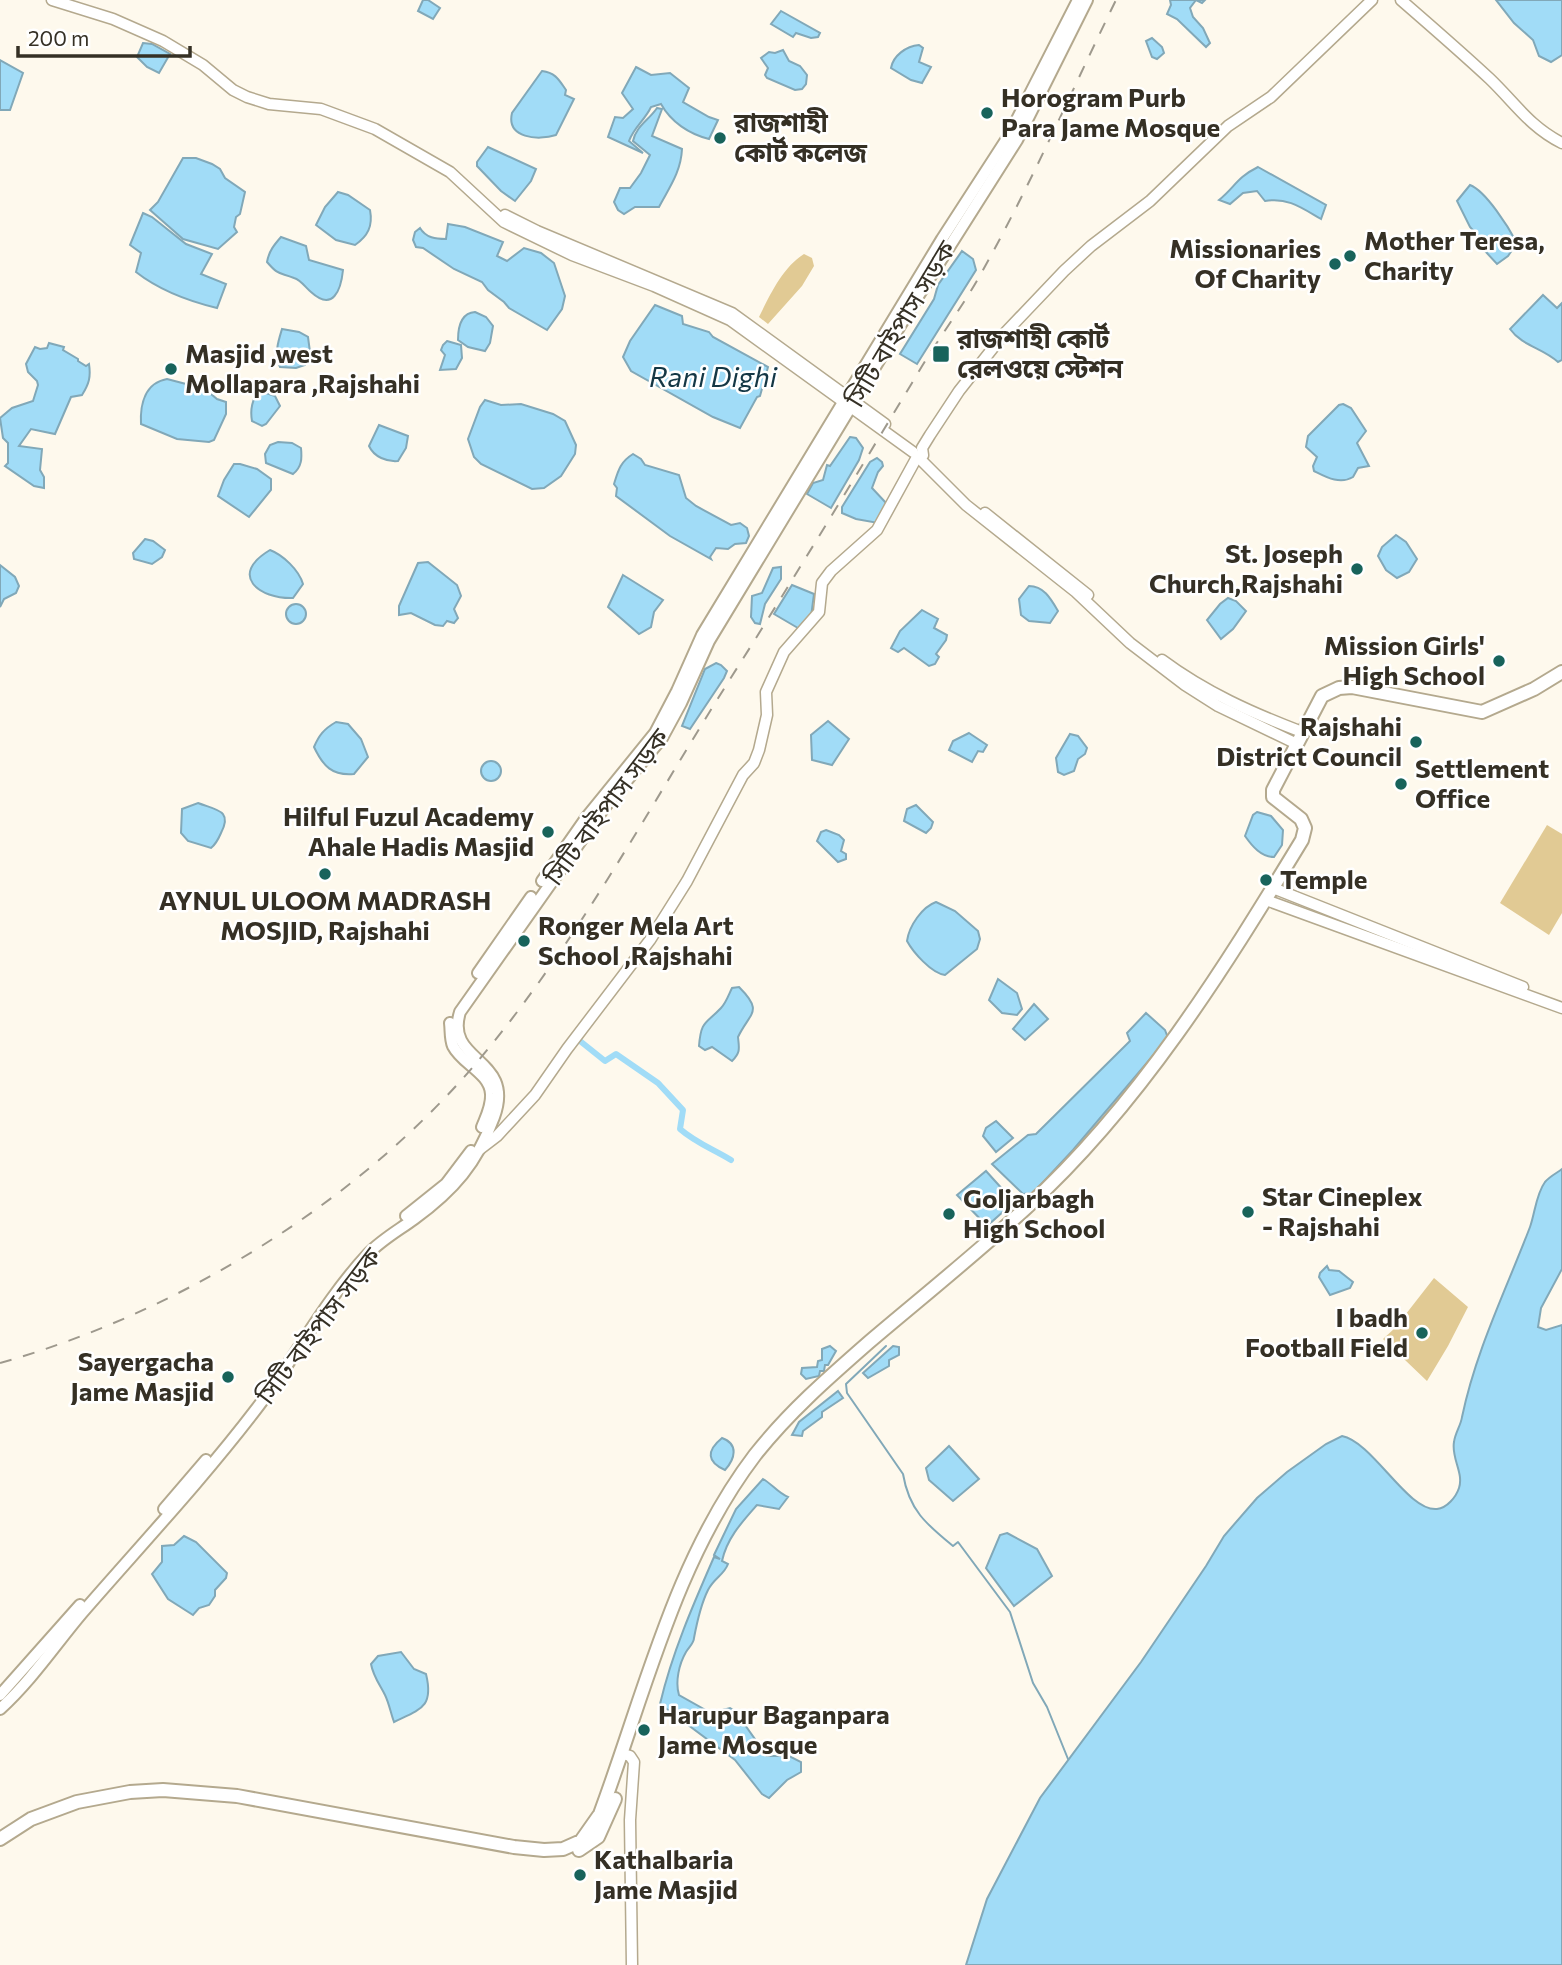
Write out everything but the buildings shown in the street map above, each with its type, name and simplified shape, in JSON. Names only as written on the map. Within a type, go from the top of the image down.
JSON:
[{"type":"highway","points":[[1495,708],[1562,664]]},
{"type":"highway","points":[[0,1848],[37,1825],[85,1808],[121,1799],[161,1797],[234,1802],[519,1854],[563,1856],[582,1849],[598,1837],[608,1818],[665,1628],[698,1549],[719,1509],[755,1456],[808,1396],[1028,1207],[1094,1138],[1179,1031],[1268,901],[1303,840],[1305,828],[1301,819],[1273,797],[1273,790],[1322,696],[1339,688],[1352,687],[1482,712],[1495,708],[1562,671]]},
{"type":"highway","points":[[0,1839],[31,1819],[77,1802],[130,1792],[163,1790],[237,1796],[514,1847],[563,1849],[581,1841],[591,1830],[626,1755]]},
{"type":"main road","points":[[0,1695],[213,1453],[364,1249],[446,1184],[473,1149],[491,1097],[490,1088],[454,1047],[450,1021],[452,1013],[492,951],[586,818],[654,734],[702,635],[1008,137],[1078,0]]},
{"type":"main road","name":"সিটি বাইপাস সড়ক","points":[[0,1709],[201,1479],[258,1406],[369,1252],[452,1189],[480,1150],[495,1115],[498,1086],[495,1077],[461,1044],[457,1032],[460,1012],[604,808],[662,738],[709,641],[848,401],[1017,140],[1087,0]]},
{"type":"street","points":[[52,0],[113,19],[163,41],[203,65],[233,90],[247,97],[270,104],[321,109],[375,129],[450,172],[504,222],[572,255],[654,286],[730,320],[848,401]]},
{"type":"street","points":[[72,0],[114,13],[166,36],[206,61],[236,86],[249,92],[273,99],[322,104],[347,111],[386,128],[453,167],[507,216],[732,313],[919,453],[970,500],[1080,587],[1134,639],[1188,679],[1300,738]]},
{"type":"street","points":[[480,1150],[497,1136],[535,1095],[650,940],[687,881],[743,775],[754,763],[765,732],[766,692],[784,652],[819,612],[822,583],[831,571],[877,530],[919,453],[959,391],[1004,334],[1064,271],[1096,241],[1150,201],[1228,126],[1271,96],[1372,0]]},
{"type":"street","points":[[1401,0],[1490,80],[1525,119],[1547,136],[1562,143]]},
{"type":"street","points":[[1275,889],[1541,997],[1562,1008]]},
{"type":"street","points":[[1268,901],[1562,1002]]},
{"type":"street","points":[[626,1755],[634,1762],[630,1820],[632,1965]]},
{"type":"shaded area","points":[[804,254],[812,258],[814,266],[802,286],[768,324],[759,317],[777,282]]},
{"type":"shaded area","points":[[1547,825],[1562,834],[1562,913],[1549,935],[1500,903]]},
{"type":"shaded area","name":"I badh Football Field","points":[[1434,1278],[1468,1307],[1427,1381],[1383,1339],[1395,1328]]},
{"type":"water","points":[[423,0],[428,0],[440,8],[433,19],[418,11]]},
{"type":"water","points":[[1170,0],[1196,0],[1190,8],[1210,43],[1206,47],[1177,19],[1167,14]]},
{"type":"water","points":[[1496,0],[1562,0],[1562,55],[1551,62],[1539,56],[1533,40],[1514,23]]},
{"type":"water","points":[[781,11],[820,33],[818,37],[811,38],[796,33],[793,37],[771,24]]},
{"type":"water","points":[[1152,38],[1162,47],[1164,53],[1157,59],[1152,57],[1146,41]]},
{"type":"water","points":[[143,43],[152,44],[170,54],[159,73],[147,67],[137,57]]},
{"type":"water","points":[[919,45],[923,48],[919,62],[931,67],[922,83],[891,68],[894,59],[901,52]]},
{"type":"water","points":[[783,50],[789,61],[800,66],[807,75],[802,89],[795,90],[765,75],[768,68],[761,58],[769,52]]},
{"type":"water","points":[[0,60],[23,73],[10,110],[0,110]]},
{"type":"water","points":[[636,67],[651,75],[670,73],[689,88],[683,102],[718,120],[709,139],[681,126],[661,104],[651,107],[629,141],[643,153],[608,137],[615,117],[623,118],[633,109],[622,93]]},
{"type":"water","points":[[542,71],[557,78],[566,90],[565,95],[574,99],[556,135],[541,138],[525,136],[514,128],[512,113]]},
{"type":"water","points":[[657,108],[662,109],[652,136],[682,149],[679,165],[659,207],[635,207],[624,214],[614,202],[620,188],[630,188],[650,155],[633,141],[640,127]]},
{"type":"water","points":[[488,147],[536,169],[531,181],[515,201],[501,191],[477,166]]},
{"type":"water","points":[[183,158],[196,158],[212,164],[220,169],[225,178],[245,192],[234,227],[237,232],[218,249],[183,239],[150,210],[158,202]]},
{"type":"water","points":[[1258,167],[1326,205],[1321,219],[1288,202],[1265,201],[1257,191],[1243,193],[1230,204],[1219,200],[1240,179]]},
{"type":"water","points":[[1470,185],[1490,202],[1517,243],[1508,256],[1497,264],[1485,251],[1481,239],[1470,227],[1457,201]]},
{"type":"water","points":[[338,192],[348,195],[370,210],[368,230],[355,245],[336,240],[316,225],[325,207]]},
{"type":"water","points":[[143,213],[186,244],[212,254],[201,274],[226,284],[217,308],[174,294],[136,272],[141,253],[130,245]]},
{"type":"water","points":[[448,224],[465,227],[503,242],[497,256],[507,261],[524,248],[541,253],[554,263],[565,296],[562,309],[547,330],[509,308],[482,282],[454,269],[423,248],[416,247],[413,240],[415,232],[420,228],[428,236],[446,239]]},
{"type":"water","points":[[281,237],[306,246],[309,260],[343,270],[335,296],[325,300],[319,298],[299,280],[279,273],[267,262]]},
{"type":"water","points":[[962,251],[973,259],[976,270],[917,364],[900,354],[934,299],[938,285]]},
{"type":"water","points":[[1543,295],[1557,308],[1562,303],[1562,360],[1558,362],[1520,339],[1510,329]]},
{"type":"water","name":"Rani Dighi","points":[[655,305],[682,316],[683,324],[709,332],[713,337],[768,367],[760,396],[740,428],[713,417],[631,371],[623,357],[630,341]]},
{"type":"water","points":[[475,312],[486,317],[493,326],[490,343],[485,351],[468,347],[458,340],[463,318]]},
{"type":"water","points":[[282,329],[299,332],[308,337],[310,352],[305,365],[296,368],[280,367],[277,353]]},
{"type":"water","points":[[447,341],[461,345],[462,358],[456,369],[440,370],[445,355],[441,350]]},
{"type":"water","points":[[49,343],[64,347],[63,350],[78,361],[86,366],[89,364],[90,373],[82,395],[71,397],[55,434],[31,429],[19,446],[42,449],[40,470],[44,477],[44,488],[34,486],[5,466],[8,463],[8,443],[3,438],[0,418],[12,408],[33,401],[38,385],[28,372],[26,364],[35,347],[47,348]]},
{"type":"water","points":[[167,379],[205,389],[217,399],[226,402],[226,414],[214,440],[209,442],[177,439],[141,424],[145,396],[154,385]]},
{"type":"water","points":[[260,391],[275,396],[280,406],[262,426],[252,421],[251,417],[253,401]]},
{"type":"water","points":[[485,400],[501,405],[521,404],[553,414],[565,421],[576,445],[575,454],[561,476],[544,488],[532,489],[481,464],[474,457],[468,439]]},
{"type":"water","points":[[1343,404],[1351,408],[1366,431],[1357,443],[1369,466],[1358,468],[1353,477],[1338,480],[1314,471],[1317,457],[1306,447],[1308,436]]},
{"type":"water","points":[[379,425],[408,436],[406,448],[398,461],[381,458],[369,446]]},
{"type":"water","points":[[850,437],[856,438],[863,448],[859,460],[831,508],[807,494],[813,483],[823,480],[827,465],[830,466]]},
{"type":"water","points":[[278,442],[292,443],[301,448],[301,462],[293,474],[266,463],[265,454],[270,445]]},
{"type":"water","points":[[633,454],[645,465],[679,475],[686,498],[696,506],[731,525],[740,523],[747,528],[749,536],[746,543],[735,544],[728,549],[716,548],[711,559],[670,536],[616,496],[617,488],[614,484],[618,471]]},
{"type":"water","points":[[877,458],[883,466],[872,488],[887,504],[878,523],[842,513],[842,507],[870,462]]},
{"type":"water","points":[[234,464],[257,469],[271,479],[271,490],[249,517],[218,496]]},
{"type":"water","points":[[1396,535],[1406,542],[1417,559],[1409,572],[1397,578],[1386,570],[1378,556],[1382,547]]},
{"type":"water","points":[[145,539],[153,541],[165,550],[162,557],[152,564],[134,559],[133,553]]},
{"type":"water","points":[[270,550],[290,564],[301,579],[303,584],[293,598],[269,594],[253,584],[251,568]]},
{"type":"water","points":[[428,562],[457,585],[461,596],[454,609],[458,618],[454,623],[447,621],[443,626],[435,625],[411,613],[399,615],[399,606],[418,563]]},
{"type":"water","points":[[0,565],[15,577],[19,586],[16,593],[4,599],[0,607]]},
{"type":"water","points":[[781,567],[781,579],[765,604],[760,624],[755,623],[751,617],[752,596],[762,593],[773,568]]},
{"type":"water","points":[[623,575],[663,600],[654,612],[651,627],[639,634],[608,607]]},
{"type":"water","points":[[792,585],[814,594],[811,617],[803,631],[774,614]]},
{"type":"water","points":[[1029,586],[1043,591],[1058,611],[1050,623],[1029,621],[1021,615],[1019,599]]},
{"type":"water","points":[[1228,598],[1236,601],[1246,611],[1233,629],[1221,639],[1207,620]]},
{"type":"water","points":[[296,604],[303,607],[306,614],[303,621],[296,624],[289,621],[286,614],[289,607]]},
{"type":"water","points":[[922,610],[938,619],[934,628],[947,635],[936,654],[939,657],[935,664],[929,666],[904,648],[898,652],[891,648],[900,631]]},
{"type":"water","points":[[716,663],[727,671],[724,678],[690,729],[682,726],[705,669]]},
{"type":"water","points":[[828,721],[849,739],[832,765],[812,760],[811,735]]},
{"type":"water","points":[[336,722],[348,724],[361,739],[368,757],[354,774],[340,773],[329,768],[314,747],[322,733]]},
{"type":"water","points":[[969,733],[987,745],[983,752],[978,751],[972,762],[949,750],[953,741]]},
{"type":"water","points":[[1070,734],[1078,736],[1087,748],[1085,754],[1078,759],[1074,771],[1064,775],[1058,772],[1056,758]]},
{"type":"water","points":[[491,761],[498,764],[501,771],[498,778],[491,781],[484,778],[481,771],[484,764]]},
{"type":"water","points":[[198,803],[224,815],[224,825],[219,838],[211,848],[188,841],[181,833],[182,809]]},
{"type":"water","points":[[916,805],[933,822],[926,833],[904,821],[907,809]]},
{"type":"water","points":[[1257,812],[1271,816],[1283,830],[1282,845],[1274,857],[1261,853],[1245,836],[1253,815]]},
{"type":"water","points":[[826,830],[844,840],[841,851],[846,854],[846,859],[838,862],[817,841],[821,832]]},
{"type":"water","points":[[936,902],[955,911],[978,931],[980,939],[977,949],[945,975],[928,966],[907,941],[917,918]]},
{"type":"water","points":[[998,979],[1017,993],[1022,1009],[1017,1015],[1002,1013],[989,1000]]},
{"type":"water","points":[[739,987],[753,1007],[738,1037],[738,1052],[732,1061],[712,1047],[705,1050],[699,1046],[705,1023],[723,1006],[732,988]]},
{"type":"water","points":[[1034,1004],[1048,1019],[1025,1040],[1013,1029]]},
{"type":"water","points":[[1146,1013],[1165,1030],[1168,1038],[1073,1150],[1033,1193],[1023,1194],[992,1164],[1028,1135],[1036,1134],[1130,1041],[1127,1033]]},
{"type":"water","points":[[996,1121],[1013,1138],[996,1152],[983,1136],[986,1128]]},
{"type":"water","points":[[1562,1169],[1562,1269],[1541,1308],[1538,1327],[1546,1330],[1562,1325],[1562,1965],[966,1965],[987,1899],[1040,1798],[1141,1662],[1224,1536],[1257,1498],[1287,1472],[1342,1436],[1366,1450],[1402,1489],[1426,1507],[1441,1508],[1453,1498],[1460,1482],[1454,1442],[1475,1368],[1530,1227],[1542,1187]]},
{"type":"water","points":[[986,1171],[1014,1202],[987,1226],[957,1195]]},
{"type":"water","points":[[1327,1266],[1329,1270],[1339,1271],[1353,1282],[1350,1288],[1330,1295],[1319,1277]]},
{"type":"water","points":[[830,1346],[836,1351],[828,1365],[825,1365],[824,1371],[820,1371],[819,1376],[806,1379],[801,1374],[802,1368],[817,1367],[818,1361],[822,1360],[822,1349]]},
{"type":"water","points":[[893,1346],[899,1347],[899,1355],[889,1360],[889,1366],[868,1378],[863,1373]]},
{"type":"water","points":[[838,1391],[843,1398],[822,1412],[822,1417],[803,1431],[802,1436],[792,1435],[799,1422]]},
{"type":"water","points":[[722,1438],[731,1444],[734,1452],[725,1470],[712,1460],[711,1456],[713,1447]]},
{"type":"water","points":[[949,1446],[979,1479],[953,1501],[929,1480],[926,1468]]},
{"type":"water","points":[[763,1479],[788,1497],[779,1509],[757,1505],[731,1538],[722,1561],[728,1564],[706,1595],[693,1642],[680,1667],[677,1684],[679,1695],[711,1713],[730,1708],[735,1711],[767,1756],[789,1756],[801,1762],[801,1772],[787,1780],[769,1798],[762,1794],[735,1760],[660,1704],[691,1611],[714,1557],[720,1559],[714,1555],[736,1509]]},
{"type":"water","points":[[1007,1533],[1037,1549],[1052,1576],[1014,1606],[986,1568],[1000,1535]]},
{"type":"water","points":[[184,1536],[196,1542],[227,1573],[215,1590],[215,1596],[209,1605],[199,1608],[193,1615],[168,1599],[152,1574],[162,1562],[162,1546],[174,1545]]},
{"type":"water","points":[[401,1652],[414,1669],[426,1674],[428,1694],[423,1706],[394,1722],[371,1664],[378,1656]]},
{"type":"waterway","points":[[580,1041],[605,1061],[616,1054],[658,1083],[683,1110],[680,1129],[731,1160]]},
{"type":"waterway","points":[[886,1346],[846,1384],[847,1393],[903,1474],[914,1507],[935,1531],[953,1546],[958,1542],[1010,1612],[1033,1683],[1047,1707],[1068,1759]]},
{"type":"railway","points":[[0,1363],[133,1315],[198,1283],[261,1246],[321,1206],[378,1161],[430,1113],[478,1061],[550,967],[615,868],[923,364],[975,284],[1035,170],[1116,0]]},
{"type":"place","name":"Horogram Purb Para Jame Mosque","points":[[987,113]]},
{"type":"place","name":"রাজশাহী কোর্ট কলেজ","points":[[720,138]]},
{"type":"place","name":"Mother Teresa, Charity","points":[[1350,256]]},
{"type":"place","name":"Missionaries Of Charity","points":[[1335,264]]},
{"type":"place","name":"রাজশাহী কোর্ট রেলওয়ে স্টেশন","points":[[941,354]]},
{"type":"place","name":"Masjid ,west Mollapara ,Rajshahi","points":[[171,369]]},
{"type":"place","name":"St. Joseph Church,Rajshahi","points":[[1357,569]]},
{"type":"place","name":"Mission Girls' High School","points":[[1499,661]]},
{"type":"place","name":"Rajshahi District Council","points":[[1416,742]]},
{"type":"place","name":"Settlement Office","points":[[1401,784]]},
{"type":"place","name":"Hilful Fuzul Academy Ahale Hadis Masjid","points":[[548,832]]},
{"type":"place","name":"AYNUL ULOOM MADRASH MOSJID, Rajshahi","points":[[325,874]]},
{"type":"place","name":"Temple","points":[[1266,880]]},
{"type":"place","name":"Ronger Mela Art School ,Rajshahi","points":[[524,941]]},
{"type":"place","name":"Star Cineplex - Rajshahi","points":[[1248,1212]]},
{"type":"place","name":"Goljarbagh High School","points":[[949,1214]]},
{"type":"place","name":"I badh Football Field","points":[[1422,1333]]},
{"type":"place","name":"Sayergacha Jame Masjid","points":[[228,1377]]},
{"type":"place","name":"Harupur Baganpara Jame Mosque","points":[[644,1730]]},
{"type":"place","name":"Kathalbaria Jame Masjid","points":[[580,1875]]}]
